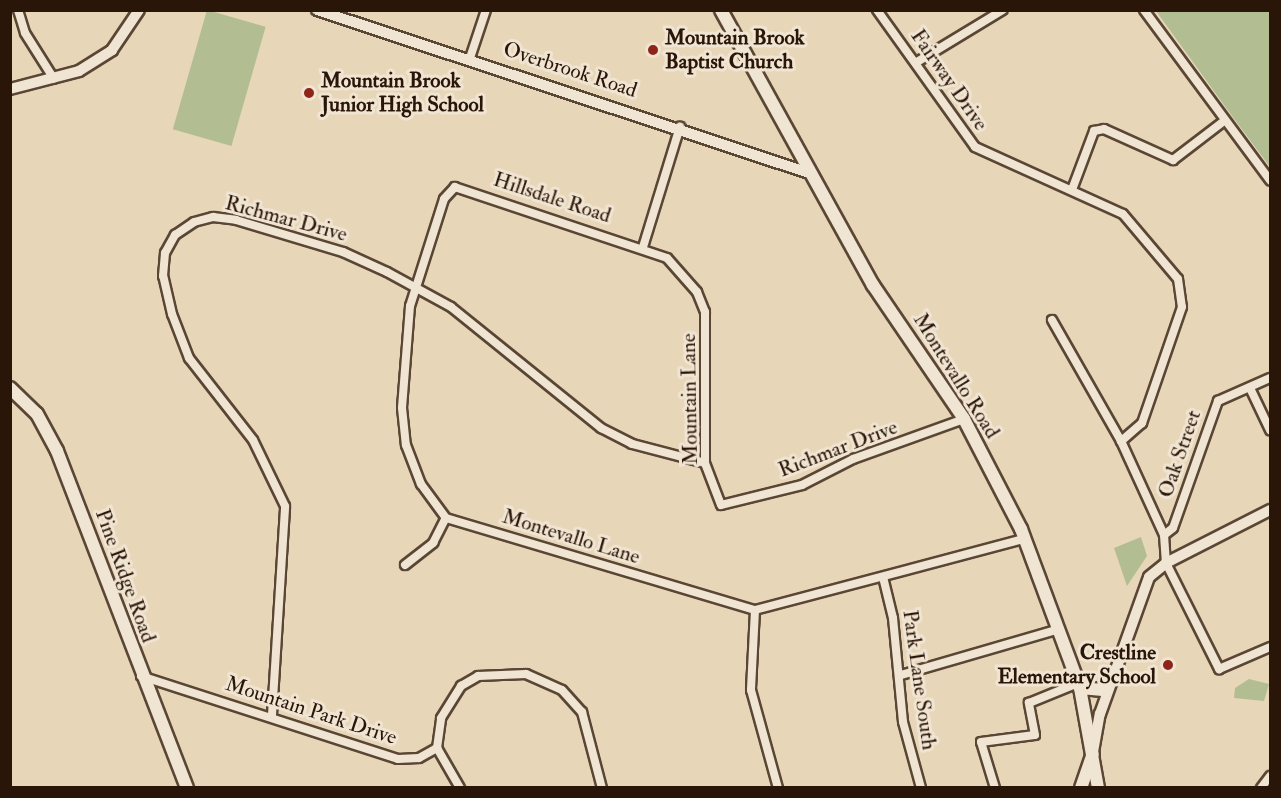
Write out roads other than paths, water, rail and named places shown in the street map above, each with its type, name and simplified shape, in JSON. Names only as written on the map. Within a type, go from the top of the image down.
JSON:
[{"type":"main road","name":"Montevallo Road","points":[[721,10],[809,173],[873,285],[964,419],[1023,539],[1079,686],[1098,788]]},
{"type":"main road","name":"Pine Ridge Road","points":[[10,388],[37,414],[57,451],[141,676],[187,788]]},
{"type":"main road","points":[[1079,686],[1103,690],[1112,679]]},
{"type":"main road","points":[[1081,788],[1093,753]]},
{"type":"street","points":[[18,10],[25,33],[54,79]]},
{"type":"street","points":[[10,89],[54,79],[112,50],[139,10]]},
{"type":"street","name":"Overbrook Road","points":[[317,10],[680,127],[809,173]]},
{"type":"street","points":[[470,58],[486,10]]},
{"type":"street","name":"Fairway Drive","points":[[877,10],[917,62],[975,147],[1073,187],[1136,223],[1182,290],[1182,307],[1142,423],[1121,441]]},
{"type":"street","points":[[917,62],[1003,10]]},
{"type":"street","points":[[1144,10],[1224,121],[1270,180]]},
{"type":"street","points":[[1073,187],[1094,131],[1104,129],[1173,160],[1224,121]]},
{"type":"street","points":[[643,247],[680,127]]},
{"type":"street","name":"Hillsdale Road","points":[[415,287],[449,188],[643,247]]},
{"type":"street","name":"Richmar Drive","points":[[272,715],[285,506],[253,441],[189,358],[163,276],[165,253],[174,235],[194,222],[225,218],[344,252],[452,307],[601,428],[680,460],[705,463]]},
{"type":"street","name":"Mountain Lane","points":[[643,247],[686,276],[705,312],[705,463],[721,505]]},
{"type":"street","points":[[405,565],[433,543],[446,518],[421,484],[406,444],[402,408],[415,287]]},
{"type":"street","points":[[1052,320],[1121,441],[1164,535],[1166,563],[1220,669],[1270,647]]},
{"type":"street","name":"Oak Street","points":[[1164,535],[1173,528],[1218,401],[1270,378]]},
{"type":"street","points":[[1250,388],[1270,430]]},
{"type":"street","name":"Richmar Drive","points":[[721,505],[802,485],[853,459],[964,419]]},
{"type":"street","points":[[1093,753],[1112,679],[1149,578],[1166,563],[1270,510]]},
{"type":"street","name":"Montevallo Lane","points":[[446,518],[755,610]]},
{"type":"street","points":[[778,788],[751,690],[755,610],[1023,539]]},
{"type":"street","name":"Park Lane South","points":[[883,577],[901,675],[903,722],[921,788]]},
{"type":"street","points":[[901,675],[1059,629]]},
{"type":"street","points":[[460,788],[436,748],[441,718],[460,686],[478,676],[526,674],[562,690],[582,712],[602,788]]},
{"type":"street","name":"Mountain Park Drive","points":[[141,676],[272,715],[399,759],[419,758],[436,748]]},
{"type":"street","points":[[995,788],[981,742],[1035,735],[1029,703],[1079,686]]},
{"type":"street","points":[[1261,788],[1270,776]]},
{"type":"place","name":"Mountain Brook Baptist Church","points":[[653,50]]},
{"type":"place","name":"Mountain Brook Junior High School","points":[[309,93]]},
{"type":"place","name":"Crestline Elementary School","points":[[1168,665]]}]
